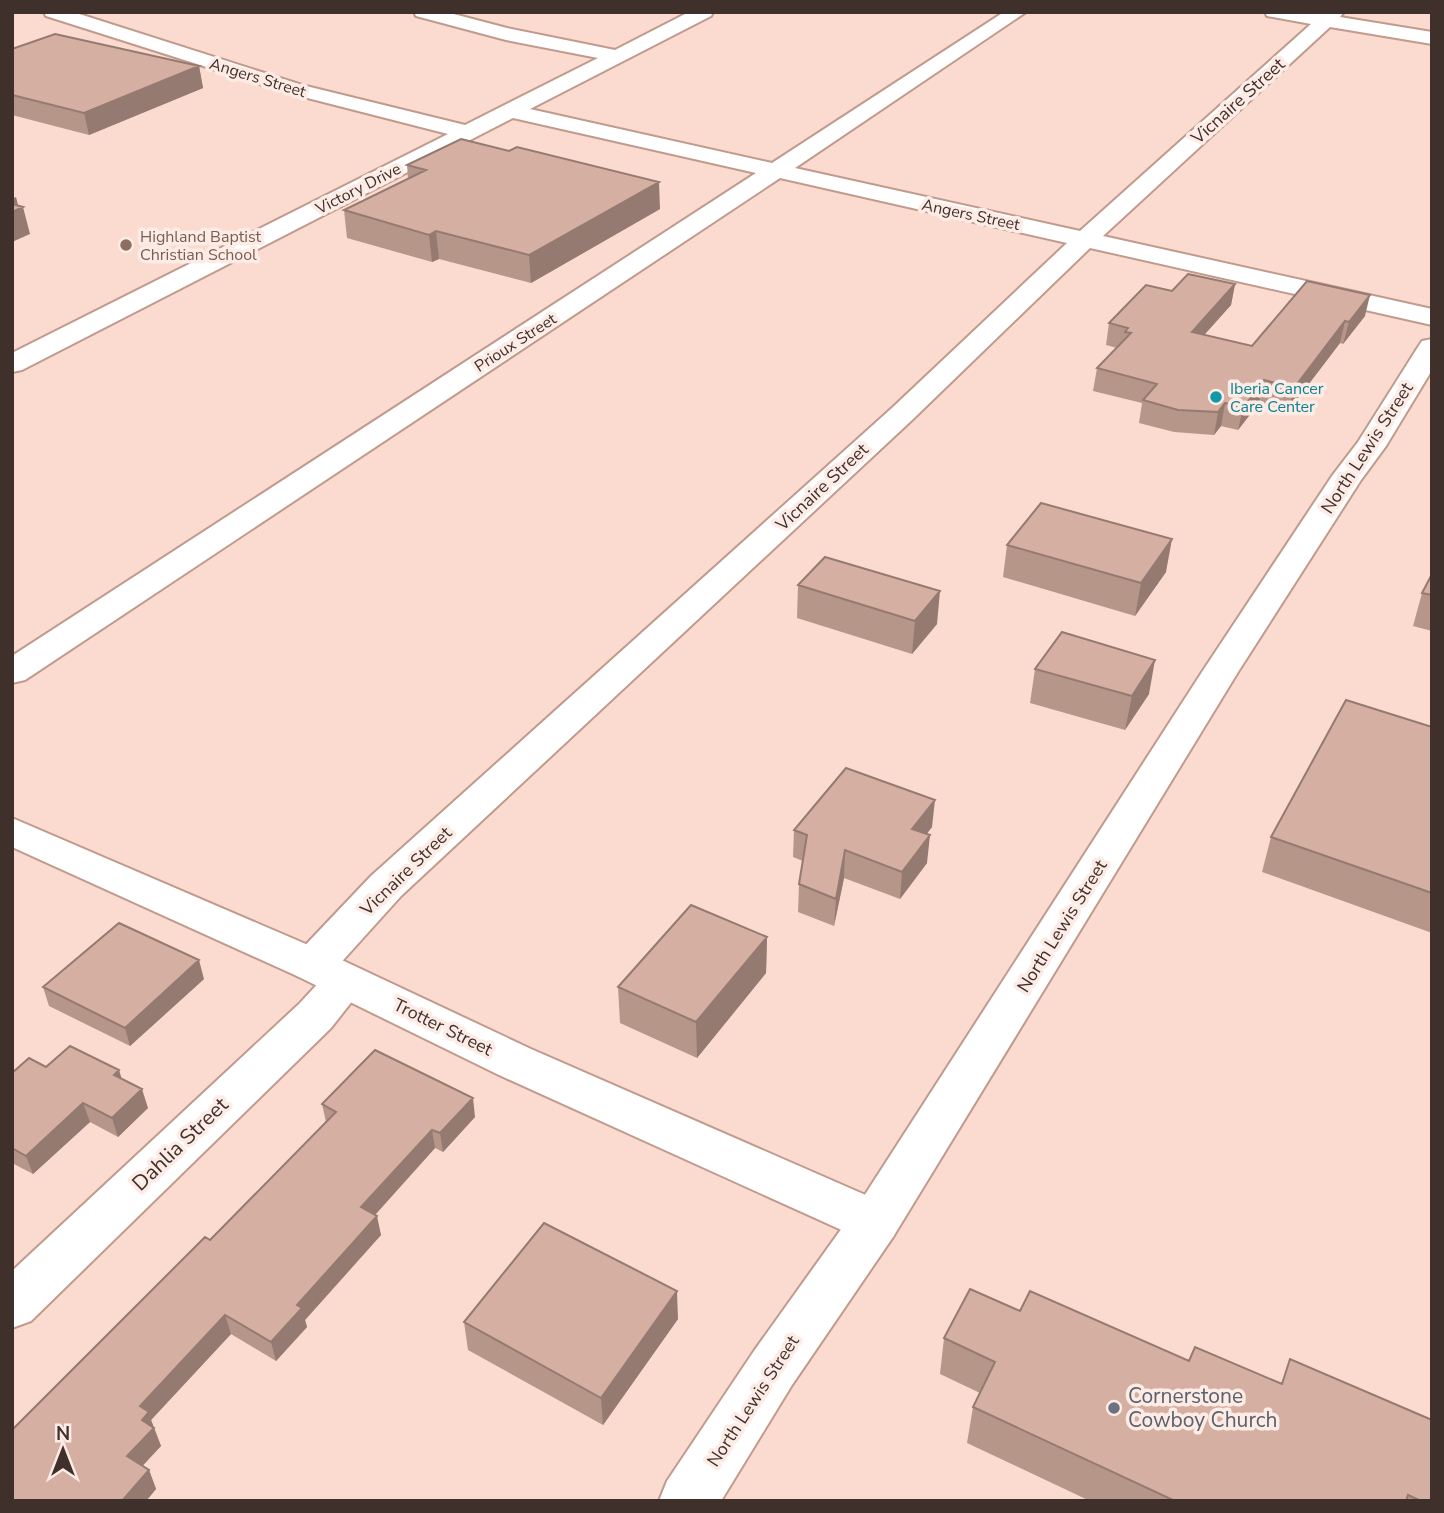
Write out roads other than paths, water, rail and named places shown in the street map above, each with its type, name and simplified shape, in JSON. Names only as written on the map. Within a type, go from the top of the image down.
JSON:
[{"type":"street","name":"Angers Street","points":[[53,12],[295,89],[467,132]]},
{"type":"street","points":[[424,12],[506,34],[617,56]]},
{"type":"street","name":"Victory Drive","points":[[12,364],[704,12]]},
{"type":"street","name":"Prioux Street","points":[[12,672],[1017,12]]},
{"type":"street","points":[[1274,12],[1331,17],[1432,37]]},
{"type":"street","name":"Vicnaire Street","points":[[330,973],[386,886],[902,414],[1085,239],[1331,17]]},
{"type":"street","name":"Angers Street","points":[[511,111],[1432,317]]},
{"type":"street","name":"North Lewis Street","points":[[688,1501],[773,1368],[875,1222],[1220,672],[1348,476],[1371,446],[1432,348]]},
{"type":"street","name":"Trotter Street","points":[[12,831],[330,973],[515,1062],[875,1222]]},
{"type":"street","name":"Dahlia Street","points":[[12,1305],[314,1016],[330,973]]},
{"type":"place","name":"Highland Baptist Christian School","points":[[126,245]]},
{"type":"place","name":"Iberia Cancer Care Center","points":[[1216,397]]},
{"type":"place","name":"Cornerstone Cowboy Church","points":[[1114,1408]]}]
